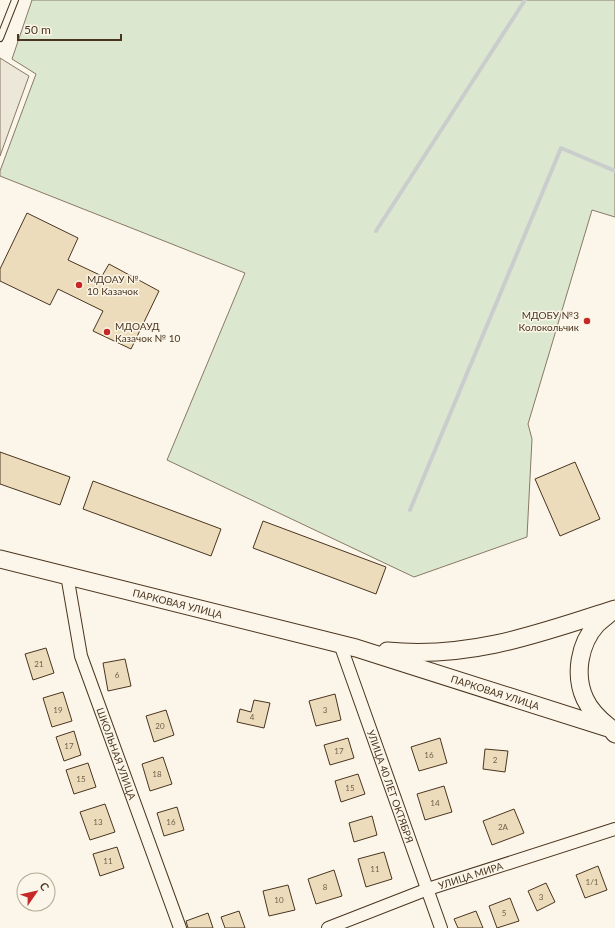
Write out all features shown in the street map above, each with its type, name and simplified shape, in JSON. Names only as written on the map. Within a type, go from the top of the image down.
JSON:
[{"type":"main road","name":"ПАРКОВАЯ УЛИЦА","points":[[0,559],[348,646],[614,731]]},
{"type":"main road","name":"ПАРКОВАЯ УЛИЦА","points":[[348,646],[409,653],[469,649],[501,644],[615,610]]},
{"type":"main road","points":[[614,731],[596,716],[585,699],[580,680],[580,660],[586,640],[597,624],[615,610]]},
{"type":"street","name":"ШКОЛЬНАЯ УЛИЦА","points":[[67,575],[81,656],[180,928]]},
{"type":"street","name":"УЛИЦА 40 ЛЕТ ОКТЯБРЯ","points":[[348,646],[441,928]]},
{"type":"street","name":"УЛИЦА МИРА","points":[[328,928],[428,889],[615,829]]},
{"type":"lane","points":[[0,38],[14,0]]},
{"type":"green space","points":[[32,0],[615,0],[615,217],[592,210],[528,424],[532,439],[527,537],[414,577],[167,460],[245,273],[0,176],[0,171],[36,74],[12,59]]},
{"type":"shaded area","points":[[0,58],[29,76],[0,156]]},
{"type":"building","name":"МДОАУ № 10 Казачок","points":[[27,213],[78,238],[68,260],[102,276],[109,264],[159,291],[131,349],[93,331],[103,311],[58,289],[50,305],[0,281],[0,269]]},
{"type":"building","points":[[0,452],[70,477],[60,505],[0,484]]},
{"type":"building","points":[[575,462],[600,519],[560,536],[535,479]]},
{"type":"building","points":[[93,481],[221,529],[211,556],[83,509]]},
{"type":"building","points":[[263,521],[386,567],[376,594],[253,548]]},
{"type":"building","points":[[46,648],[54,673],[33,680],[25,654]]},
{"type":"building","points":[[125,659],[131,686],[108,691],[103,663]]},
{"type":"building","points":[[63,692],[72,721],[52,727],[43,698]]},
{"type":"building","points":[[335,694],[341,720],[316,726],[309,701]]},
{"type":"building","points":[[254,700],[270,703],[264,728],[237,722],[240,709],[251,712]]},
{"type":"building","points":[[166,710],[174,735],[154,742],[146,716]]},
{"type":"building","points":[[74,731],[81,755],[64,761],[56,737]]},
{"type":"building","points":[[348,738],[354,758],[330,765],[324,745]]},
{"type":"building","points":[[440,738],[447,763],[419,771],[411,747]]},
{"type":"building","points":[[485,749],[508,751],[505,772],[483,769]]},
{"type":"building","points":[[163,757],[172,784],[150,791],[142,764]]},
{"type":"building","points":[[88,763],[96,787],[74,794],[66,770]]},
{"type":"building","points":[[358,774],[365,794],[341,802],[335,781]]},
{"type":"building","points":[[444,786],[452,812],[425,820],[417,794]]},
{"type":"building","points":[[105,804],[115,832],[90,840],[80,812]]},
{"type":"building","points":[[177,807],[184,830],[164,836],[157,813]]},
{"type":"building","points":[[514,809],[524,833],[492,845],[483,821]]},
{"type":"building","points":[[372,816],[377,835],[354,842],[349,823]]},
{"type":"building","points":[[117,847],[124,868],[100,876],[93,854]]},
{"type":"building","points":[[384,852],[392,879],[366,887],[358,859]]},
{"type":"building","points":[[598,866],[607,890],[585,898],[576,875]]},
{"type":"building","points":[[334,870],[342,896],[316,904],[308,879]]},
{"type":"building","points":[[546,883],[555,902],[537,911],[528,891]]},
{"type":"building","points":[[288,885],[295,910],[269,916],[263,891]]},
{"type":"building","points":[[510,898],[519,921],[497,928],[489,906]]},
{"type":"building","points":[[239,911],[245,928],[225,928],[221,917]]},
{"type":"building","points":[[476,911],[483,928],[458,928],[454,919]]},
{"type":"building","points":[[208,913],[213,928],[188,928],[186,921]]},
{"type":"waterway","points":[[376,231],[525,0]]},
{"type":"waterway","points":[[410,510],[561,148],[615,171]]},
{"type":"place","name":"МДОАУ № 10 Казачок","points":[[79,285]]},
{"type":"place","name":"МДОБУ №3 Колокольчик","points":[[587,321]]},
{"type":"place","name":"МДОАУД Казачок № 10","points":[[107,332]]}]
